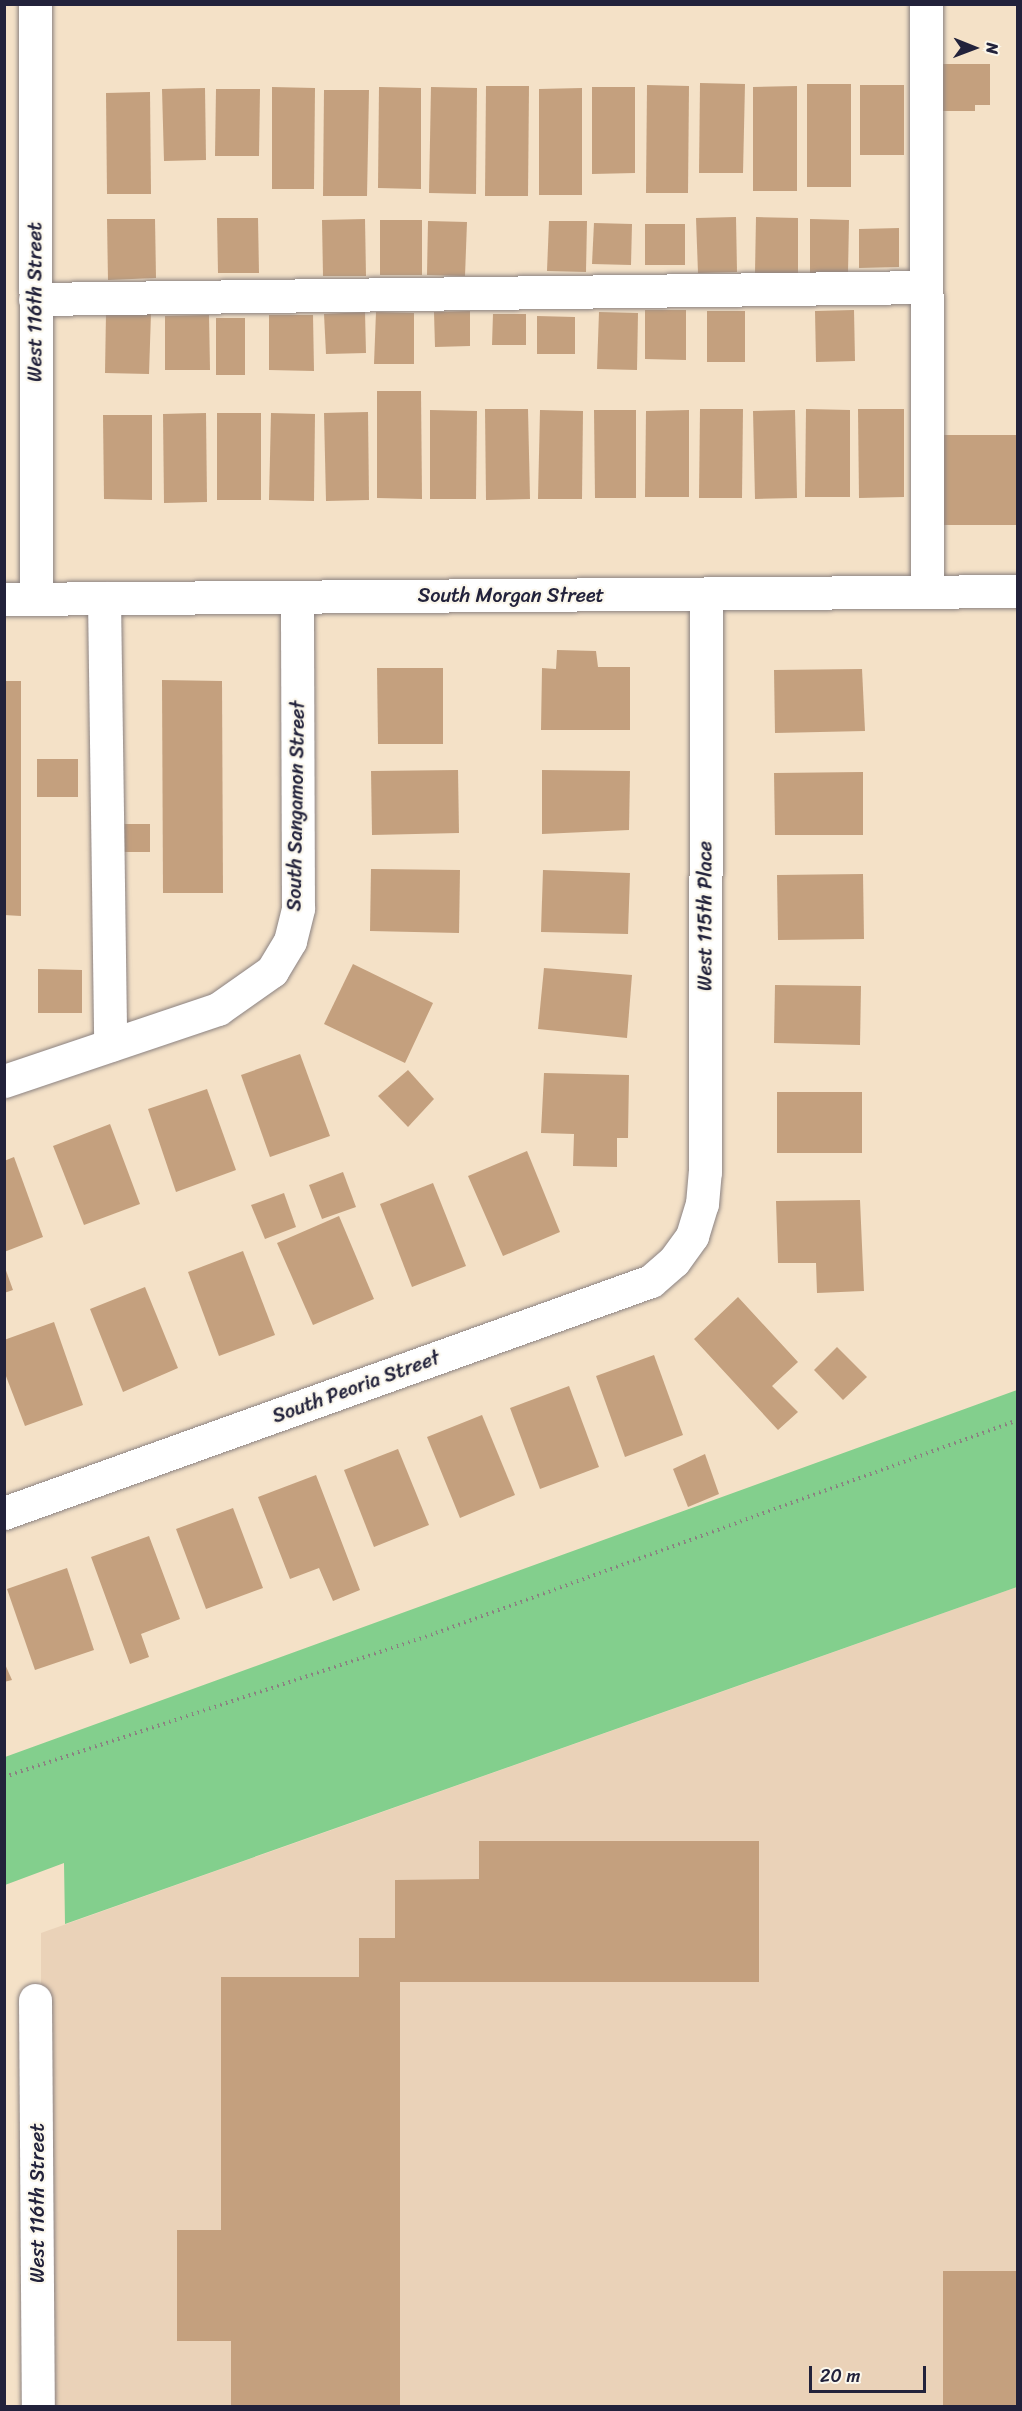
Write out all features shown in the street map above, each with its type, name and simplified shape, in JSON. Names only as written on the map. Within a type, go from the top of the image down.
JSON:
[{"type":"street","name":"West 116th Street","points":[[20,599],[35,298],[35,4]]},
{"type":"street","points":[[926,4],[927,592]]},
{"type":"street","points":[[35,298],[926,287]]},
{"type":"street","name":"South Morgan Street","points":[[20,599],[1017,591]]},
{"type":"street","name":"West 115th Place","points":[[692,1236],[702,1204],[705,1172],[706,594]]},
{"type":"street","name":"South Sangamon Street","points":[[4,1081],[218,1009],[272,971],[290,941],[298,908],[297,597]]},
{"type":"street","points":[[104,598],[110,1045]]},
{"type":"street","name":"South Peoria Street","points":[[4,1513],[651,1281],[674,1261],[692,1236]]},
{"type":"street","name":"West 116th Street","points":[[35,2000],[38,2406]]},
{"type":"path","points":[[4,1778],[436,1633],[1017,1420]]},
{"type":"shaded area","points":[[1017,1587],[1017,2406],[41,2406],[41,1933]]},
{"type":"green space","points":[[1017,1390],[1017,1587],[65,1924],[64,1863],[5,1885],[5,1757]]},
{"type":"building","points":[[940,64],[990,64],[990,105],[975,105],[975,111],[940,111]]},
{"type":"building","points":[[700,83],[745,84],[743,173],[699,173]]},
{"type":"building","points":[[807,84],[851,84],[851,187],[807,187]]},
{"type":"building","points":[[647,85],[689,86],[688,193],[646,193]]},
{"type":"building","points":[[860,85],[904,85],[904,155],[860,155]]},
{"type":"building","points":[[486,86],[529,86],[528,196],[485,196]]},
{"type":"building","points":[[797,86],[797,191],[753,191],[753,87]]},
{"type":"building","points":[[272,87],[315,88],[314,189],[272,189]]},
{"type":"building","points":[[379,87],[421,88],[421,189],[378,188]]},
{"type":"building","points":[[431,87],[477,88],[476,194],[429,193]]},
{"type":"building","points":[[592,87],[635,87],[635,173],[592,174]]},
{"type":"building","points":[[205,88],[206,160],[164,161],[162,89]]},
{"type":"building","points":[[582,88],[582,195],[539,195],[539,89]]},
{"type":"building","points":[[216,89],[260,89],[259,156],[215,156]]},
{"type":"building","points":[[324,90],[369,90],[367,196],[323,196]]},
{"type":"building","points":[[150,92],[151,194],[107,194],[106,93]]},
{"type":"building","points":[[736,217],[737,272],[698,273],[696,218]]},
{"type":"building","points":[[756,217],[798,218],[798,273],[755,273]]},
{"type":"building","points":[[217,218],[258,218],[259,273],[218,273]]},
{"type":"building","points":[[107,219],[155,219],[156,278],[108,280]]},
{"type":"building","points":[[365,219],[366,276],[323,276],[322,220]]},
{"type":"building","points":[[810,219],[849,220],[848,273],[810,273]]},
{"type":"building","points":[[380,220],[422,220],[422,275],[380,275]]},
{"type":"building","points":[[428,221],[467,222],[465,276],[427,275]]},
{"type":"building","points":[[549,221],[587,221],[586,272],[547,271]]},
{"type":"building","points":[[594,223],[632,224],[631,265],[592,264]]},
{"type":"building","points":[[645,224],[685,224],[685,265],[645,265]]},
{"type":"building","points":[[899,228],[899,267],[859,268],[859,229]]},
{"type":"building","points":[[645,310],[686,310],[686,360],[645,359]]},
{"type":"building","points":[[854,310],[855,361],[816,362],[815,311]]},
{"type":"building","points":[[470,311],[470,346],[435,347],[434,312]]},
{"type":"building","points":[[707,311],[745,311],[745,362],[707,362]]},
{"type":"building","points":[[365,312],[366,353],[326,354],[324,314]]},
{"type":"building","points":[[376,312],[414,313],[414,364],[374,364]]},
{"type":"building","points":[[599,312],[638,313],[637,370],[597,369]]},
{"type":"building","points":[[106,313],[151,313],[149,374],[105,373]]},
{"type":"building","points":[[493,314],[526,314],[526,345],[492,345]]},
{"type":"building","points":[[209,315],[210,370],[165,370],[165,316]]},
{"type":"building","points":[[269,315],[313,315],[314,371],[269,370]]},
{"type":"building","points":[[537,316],[575,317],[575,354],[537,354]]},
{"type":"building","points":[[216,318],[245,318],[245,375],[216,375]]},
{"type":"building","points":[[377,391],[421,391],[422,499],[377,498]]},
{"type":"building","points":[[485,409],[528,409],[530,499],[486,500]]},
{"type":"building","points":[[700,409],[743,409],[742,498],[699,498]]},
{"type":"building","points":[[806,409],[850,410],[850,497],[805,497]]},
{"type":"building","points":[[858,409],[904,409],[904,497],[859,498]]},
{"type":"building","points":[[430,410],[477,411],[476,499],[430,499]]},
{"type":"building","points":[[540,410],[583,411],[582,499],[538,499]]},
{"type":"building","points":[[594,410],[636,410],[636,498],[595,498]]},
{"type":"building","points":[[689,410],[689,497],[645,497],[646,411]]},
{"type":"building","points":[[795,410],[797,498],[755,499],[753,411]]},
{"type":"building","points":[[368,412],[369,500],[326,501],[324,413]]},
{"type":"building","points":[[206,413],[207,502],[164,503],[163,414]]},
{"type":"building","points":[[217,413],[261,413],[261,500],[217,500]]},
{"type":"building","points":[[271,413],[315,414],[314,501],[269,500]]},
{"type":"building","points":[[103,415],[152,415],[152,500],[104,499]]},
{"type":"building","points":[[941,435],[1018,435],[1018,525],[942,525]]},
{"type":"building","points":[[557,650],[596,651],[598,667],[630,667],[630,730],[541,730],[542,668],[556,669]]},
{"type":"building","points":[[377,668],[443,668],[443,744],[378,744]]},
{"type":"building","points":[[862,669],[865,731],[775,733],[774,670]]},
{"type":"building","points":[[162,680],[222,681],[223,893],[163,893]]},
{"type":"building","points":[[4,681],[21,681],[21,916],[4,915]]},
{"type":"building","points":[[37,759],[78,759],[78,797],[37,797]]},
{"type":"building","points":[[458,770],[459,833],[372,835],[371,771]]},
{"type":"building","points":[[542,770],[630,771],[629,830],[542,834]]},
{"type":"building","points":[[863,772],[863,835],[775,835],[774,773]]},
{"type":"building","points":[[112,824],[150,824],[150,852],[112,852]]},
{"type":"building","points":[[371,869],[460,870],[459,933],[370,931]]},
{"type":"building","points":[[543,870],[630,873],[628,934],[541,932]]},
{"type":"building","points":[[863,874],[864,939],[778,940],[777,875]]},
{"type":"building","points":[[353,964],[433,1003],[405,1063],[324,1024]]},
{"type":"building","points":[[544,968],[632,975],[627,1038],[538,1029]]},
{"type":"building","points":[[38,969],[82,970],[82,1013],[38,1013]]},
{"type":"building","points":[[775,985],[861,986],[860,1045],[774,1043]]},
{"type":"building","points":[[300,1054],[330,1136],[270,1157],[241,1075]]},
{"type":"building","points":[[408,1070],[434,1099],[408,1127],[378,1096]]},
{"type":"building","points":[[544,1073],[629,1075],[628,1138],[617,1138],[617,1167],[573,1166],[574,1134],[541,1133]]},
{"type":"building","points":[[207,1089],[236,1170],[176,1192],[148,1109]]},
{"type":"building","points":[[777,1092],[862,1092],[862,1153],[777,1153]]},
{"type":"building","points":[[110,1124],[140,1204],[84,1225],[53,1146]]},
{"type":"building","points":[[527,1151],[560,1232],[503,1256],[468,1176]]},
{"type":"building","points":[[14,1157],[43,1237],[4,1252],[4,1161]]},
{"type":"building","points":[[343,1172],[356,1207],[322,1219],[309,1185]]},
{"type":"building","points":[[433,1183],[466,1266],[412,1287],[380,1204]]},
{"type":"building","points":[[284,1193],[296,1227],[265,1239],[251,1205]]},
{"type":"building","points":[[860,1200],[864,1291],[817,1293],[816,1263],[778,1263],[776,1201]]},
{"type":"building","points":[[339,1216],[374,1299],[313,1325],[277,1243]]},
{"type":"building","points":[[243,1251],[275,1335],[219,1356],[188,1272]]},
{"type":"building","points":[[4,1265],[13,1290],[4,1293]]},
{"type":"building","points":[[145,1287],[178,1368],[123,1392],[90,1309]]},
{"type":"building","points":[[738,1297],[798,1362],[772,1386],[798,1412],[778,1430],[694,1339]]},
{"type":"building","points":[[54,1322],[83,1405],[25,1426],[4,1371],[4,1340]]},
{"type":"building","points":[[837,1347],[867,1377],[843,1400],[814,1370]]},
{"type":"building","points":[[654,1355],[683,1435],[625,1457],[596,1376]]},
{"type":"building","points":[[569,1386],[599,1467],[540,1489],[510,1408]]},
{"type":"building","points":[[482,1415],[515,1495],[460,1518],[427,1437]]},
{"type":"building","points":[[398,1449],[429,1525],[374,1547],[344,1470]]},
{"type":"building","points":[[705,1454],[719,1494],[688,1507],[673,1469]]},
{"type":"building","points":[[316,1475],[360,1590],[333,1601],[319,1568],[290,1579],[258,1497]]},
{"type":"building","points":[[233,1508],[263,1588],[206,1609],[176,1529]]},
{"type":"building","points":[[149,1536],[180,1619],[141,1634],[149,1657],[130,1664],[91,1557]]},
{"type":"building","points":[[67,1568],[94,1650],[35,1670],[7,1589]]},
{"type":"building","points":[[4,1662],[12,1680],[4,1682]]},
{"type":"building","points":[[479,1841],[759,1841],[759,1982],[400,1982],[400,2406],[231,2406],[231,2341],[177,2341],[177,2230],[221,2230],[221,1977],[359,1977],[359,1938],[395,1938],[395,1880],[479,1879]]},
{"type":"building","points":[[943,2271],[1018,2271],[1018,2406],[943,2406]]}]
